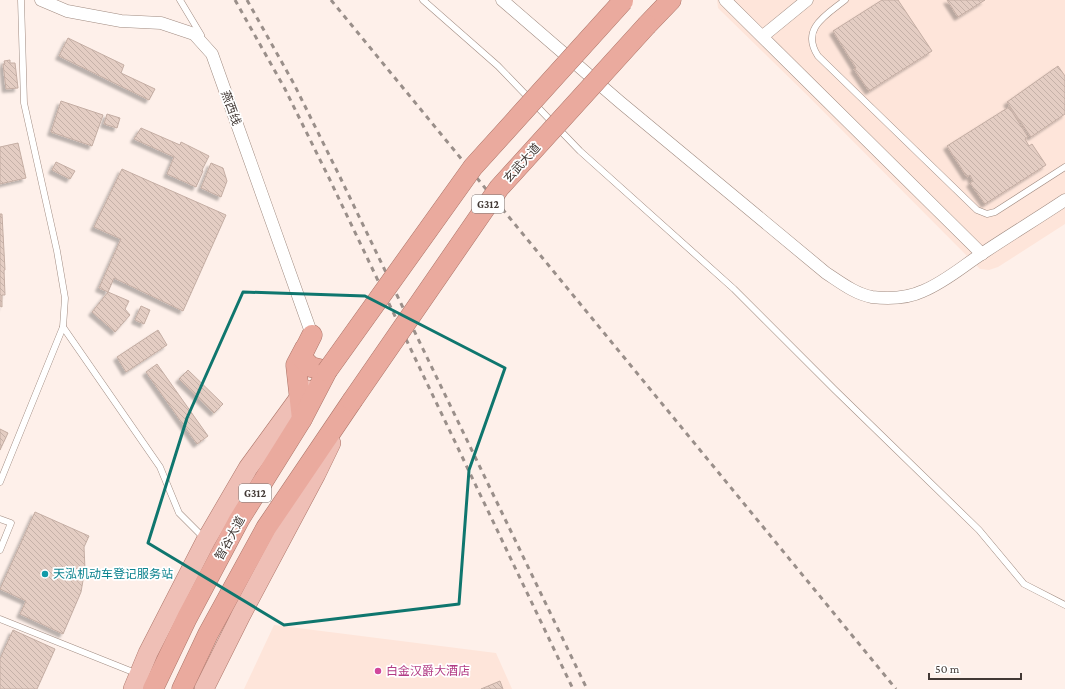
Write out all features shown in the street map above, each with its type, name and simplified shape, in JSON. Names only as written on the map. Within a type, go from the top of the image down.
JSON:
[{"type":"highway","name":"玄武大道","points":[[352,401],[500,188],[671,0]]},
{"type":"highway","name":"G312","points":[[327,371],[473,167],[623,1]]},
{"type":"highway","points":[[312,336],[300,357],[311,368],[327,371]]},
{"type":"highway","points":[[302,419],[296,365],[312,336]]},
{"type":"highway","name":"智谷大道","points":[[152,689],[187,618],[239,520],[302,419],[327,371]]},
{"type":"highway","name":"G312","points":[[182,689],[208,634],[266,528],[352,401]]},
{"type":"main road","points":[[136,682],[148,654],[206,540],[248,468],[299,398],[327,371]]},
{"type":"main road","points":[[204,689],[241,615],[316,474],[352,401]]},
{"type":"street","name":"燕西线","points":[[41,0],[67,11],[121,21],[161,23],[181,29],[194,34],[212,54],[312,336]]},
{"type":"street","points":[[502,0],[620,102],[826,273],[854,291],[871,297],[890,298],[908,296],[922,292],[940,284],[982,254],[1065,200]]},
{"type":"street","points":[[725,0],[982,254]]},
{"type":"street","points":[[763,36],[807,0]]},
{"type":"lane","points":[[0,482],[63,327],[65,298],[57,250],[24,103],[21,0]]},
{"type":"lane","points":[[180,0],[212,54]]},
{"type":"lane","points":[[423,0],[498,66],[580,151],[734,288],[835,390],[979,530],[1024,584],[1065,605]]},
{"type":"lane","points":[[845,0],[822,18],[815,27],[812,38],[815,51],[818,56],[977,210],[987,214],[995,212],[1065,167]]},
{"type":"lane","points":[[63,327],[160,467],[179,513],[206,540]]},
{"type":"lane","points":[[0,519],[11,523],[0,550]]},
{"type":"lane","points":[[0,619],[136,682]]},
{"type":"highlighted area","points":[[243,292],[365,296],[505,368],[469,470],[459,604],[284,625],[148,543],[187,418]]},
{"type":"shaded area","points":[[717,0],[1065,0],[1065,224],[998,267],[989,270],[980,269],[718,8]]},
{"type":"shaded area","name":"白金汉爵大酒店","points":[[274,625],[496,653],[512,689],[244,689]]},
{"type":"building","points":[[882,0],[898,0],[932,51],[869,91],[854,69],[856,68],[833,31]]},
{"type":"building","points":[[947,0],[985,0],[958,17]]},
{"type":"building","points":[[68,38],[124,65],[121,73],[155,89],[149,100],[59,56]]},
{"type":"building","points":[[10,60],[10,63],[15,63],[18,88],[6,89],[3,64],[5,64],[4,61]]},
{"type":"building","points":[[1058,66],[1065,76],[1065,114],[1031,137],[1007,102]]},
{"type":"building","points":[[61,101],[103,115],[92,146],[51,132]]},
{"type":"building","points":[[1009,107],[1028,137],[1025,139],[1029,146],[1032,144],[1046,165],[985,204],[970,183],[973,181],[970,175],[967,177],[947,146]]},
{"type":"building","points":[[107,114],[120,118],[117,128],[104,124]]},
{"type":"building","points":[[141,128],[180,145],[181,142],[209,156],[196,187],[167,174],[174,157],[134,139]]},
{"type":"building","points":[[18,143],[26,178],[0,184],[0,147]]},
{"type":"building","points":[[56,162],[75,171],[70,179],[52,170]]},
{"type":"building","points":[[211,163],[223,168],[227,181],[221,197],[201,188]]},
{"type":"building","points":[[122,169],[226,215],[183,311],[114,278],[108,292],[99,288],[121,239],[94,227]]},
{"type":"building","points":[[0,214],[2,214],[5,270],[5,295],[2,295],[2,307],[0,306]]},
{"type":"building","points":[[108,292],[129,301],[125,309],[130,315],[115,332],[92,312]]},
{"type":"building","points":[[141,306],[150,310],[144,324],[135,320]]},
{"type":"building","points":[[158,330],[167,345],[126,372],[117,357]]},
{"type":"building","points":[[157,364],[208,436],[197,444],[146,372]]},
{"type":"building","points":[[188,370],[223,404],[214,413],[179,379]]},
{"type":"building","points":[[0,429],[8,433],[0,450]]},
{"type":"building","name":"天泓机动车登记服务站","points":[[35,512],[89,536],[84,547],[85,569],[81,592],[63,634],[20,614],[26,601],[0,589]]},
{"type":"building","points":[[13,630],[55,649],[37,689],[0,689],[0,659]]},
{"type":"building","points":[[500,681],[503,689],[481,689]]},
{"type":"railway","points":[[235,0],[285,89],[330,180],[573,689]]},
{"type":"railway","points":[[247,0],[294,84],[339,175],[587,689]]},
{"type":"railway","points":[[331,0],[896,689]]},
{"type":"place","name":"天泓机动车登记服务站","points":[[45,574]]},
{"type":"place","name":"白金汉爵大酒店","points":[[378,671]]}]
